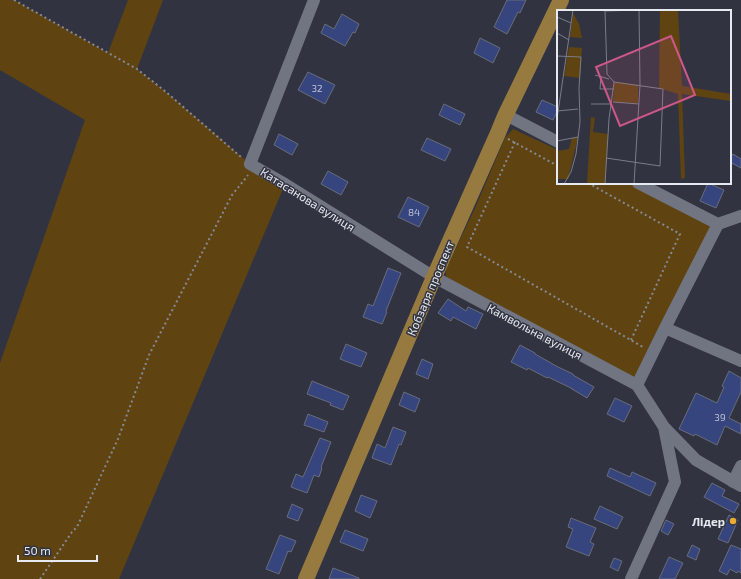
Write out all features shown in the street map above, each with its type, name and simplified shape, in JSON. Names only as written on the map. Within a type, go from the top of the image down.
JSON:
[{"type":"main road","name":"Кобзаря проспект","points":[[306,579],[434,278],[506,115],[561,0]]},
{"type":"street","name":"Катасанова вулиця","points":[[314,0],[253,166],[285,184],[434,278]]},
{"type":"street","points":[[506,115],[557,141]]},
{"type":"street","points":[[640,184],[718,224]]},
{"type":"street","points":[[637,385],[718,224],[741,216]]},
{"type":"street","name":"Камвольна вулиця","points":[[434,278],[637,385],[664,427],[675,482],[631,579]]},
{"type":"street","points":[[665,328],[741,361]]},
{"type":"street","points":[[664,427],[696,460],[737,484]]},
{"type":"street","points":[[741,466],[737,484],[741,495]]},
{"type":"path","points":[[14,0],[137,69],[253,166],[232,195],[150,355],[118,440],[77,527],[40,579]]},
{"type":"path","points":[[505,138],[557,165]]},
{"type":"path","points":[[515,142],[467,247],[653,352]]},
{"type":"path","points":[[590,184],[680,234],[631,340]]},
{"type":"shaded area","points":[[0,0],[14,0],[108,53],[128,0],[163,0],[137,69],[250,164],[285,184],[119,579],[0,579],[0,363],[85,120],[0,70]]},
{"type":"shaded area","points":[[513,129],[557,150],[557,184],[631,184],[718,224],[637,385],[446,277],[446,269],[476,206],[505,138]]},
{"type":"building","points":[[507,0],[526,0],[507,34],[494,27]]},
{"type":"building","points":[[342,14],[359,24],[355,33],[353,32],[345,46],[321,33],[325,24],[334,29]]},
{"type":"building","points":[[480,38],[500,48],[493,63],[474,53]]},
{"type":"building","points":[[308,72],[335,85],[325,104],[298,90]]},
{"type":"building","points":[[542,100],[557,107],[557,112],[553,120],[536,112]]},
{"type":"building","points":[[444,104],[465,114],[460,125],[439,115]]},
{"type":"building","points":[[279,134],[298,144],[292,155],[274,145]]},
{"type":"building","points":[[427,138],[451,149],[445,161],[421,150]]},
{"type":"building","points":[[733,154],[741,159],[741,168],[731,163]]},
{"type":"building","points":[[328,171],[348,182],[341,195],[321,184]]},
{"type":"building","points":[[708,184],[724,190],[716,208],[700,201]]},
{"type":"building","points":[[408,197],[429,207],[419,227],[398,217]]},
{"type":"building","points":[[388,268],[401,273],[382,324],[363,317],[368,304],[373,306]]},
{"type":"building","points":[[448,299],[466,311],[468,307],[483,314],[476,329],[453,317],[451,321],[438,313]]},
{"type":"building","points":[[346,344],[367,353],[361,367],[340,359]]},
{"type":"building","points":[[520,345],[594,387],[587,398],[573,389],[548,377],[547,378],[528,368],[527,370],[511,362]]},
{"type":"building","points":[[422,359],[433,364],[428,379],[416,374]]},
{"type":"building","points":[[729,371],[741,378],[741,392],[729,418],[741,424],[741,434],[725,426],[717,445],[695,434],[694,436],[679,429],[696,393],[717,403],[724,387],[722,386]]},
{"type":"building","points":[[312,381],[349,396],[343,410],[330,405],[331,403],[307,394]]},
{"type":"building","points":[[404,392],[420,399],[415,412],[399,405]]},
{"type":"building","points":[[615,398],[632,406],[624,422],[607,414]]},
{"type":"building","points":[[308,414],[328,422],[324,432],[304,425]]},
{"type":"building","points":[[393,427],[406,432],[401,445],[399,444],[391,465],[372,458],[377,444],[385,448]]},
{"type":"building","points":[[320,438],[331,442],[321,467],[319,477],[314,475],[307,493],[291,487],[296,474],[303,477]]},
{"type":"building","points":[[610,468],[630,477],[632,472],[656,483],[650,496],[607,476]]},
{"type":"building","points":[[712,483],[725,490],[722,496],[739,504],[734,513],[704,497]]},
{"type":"building","points":[[361,495],[377,501],[370,518],[355,511]]},
{"type":"building","points":[[292,504],[303,509],[298,521],[287,517]]},
{"type":"building","points":[[600,506],[623,517],[617,529],[594,519]]},
{"type":"building","points":[[729,515],[738,520],[728,543],[718,539]]},
{"type":"building","points":[[571,518],[596,528],[590,542],[594,544],[589,556],[566,547],[573,529],[568,527]]},
{"type":"building","points":[[666,520],[674,524],[668,535],[661,531]]},
{"type":"building","points":[[345,530],[368,539],[363,551],[340,542]]},
{"type":"building","points":[[280,535],[296,541],[291,552],[288,551],[279,574],[266,569]]},
{"type":"building","points":[[692,545],[700,549],[696,560],[687,556]]},
{"type":"building","points":[[731,545],[741,549],[741,573],[738,571],[737,573],[730,569],[727,575],[719,571]]},
{"type":"building","points":[[669,557],[683,563],[675,579],[659,579]]},
{"type":"building","points":[[614,558],[622,561],[618,571],[610,567]]},
{"type":"building","points":[[333,568],[359,578],[359,579],[329,579]]},
{"type":"place","name":"Лідер","points":[[733,521]]}]
